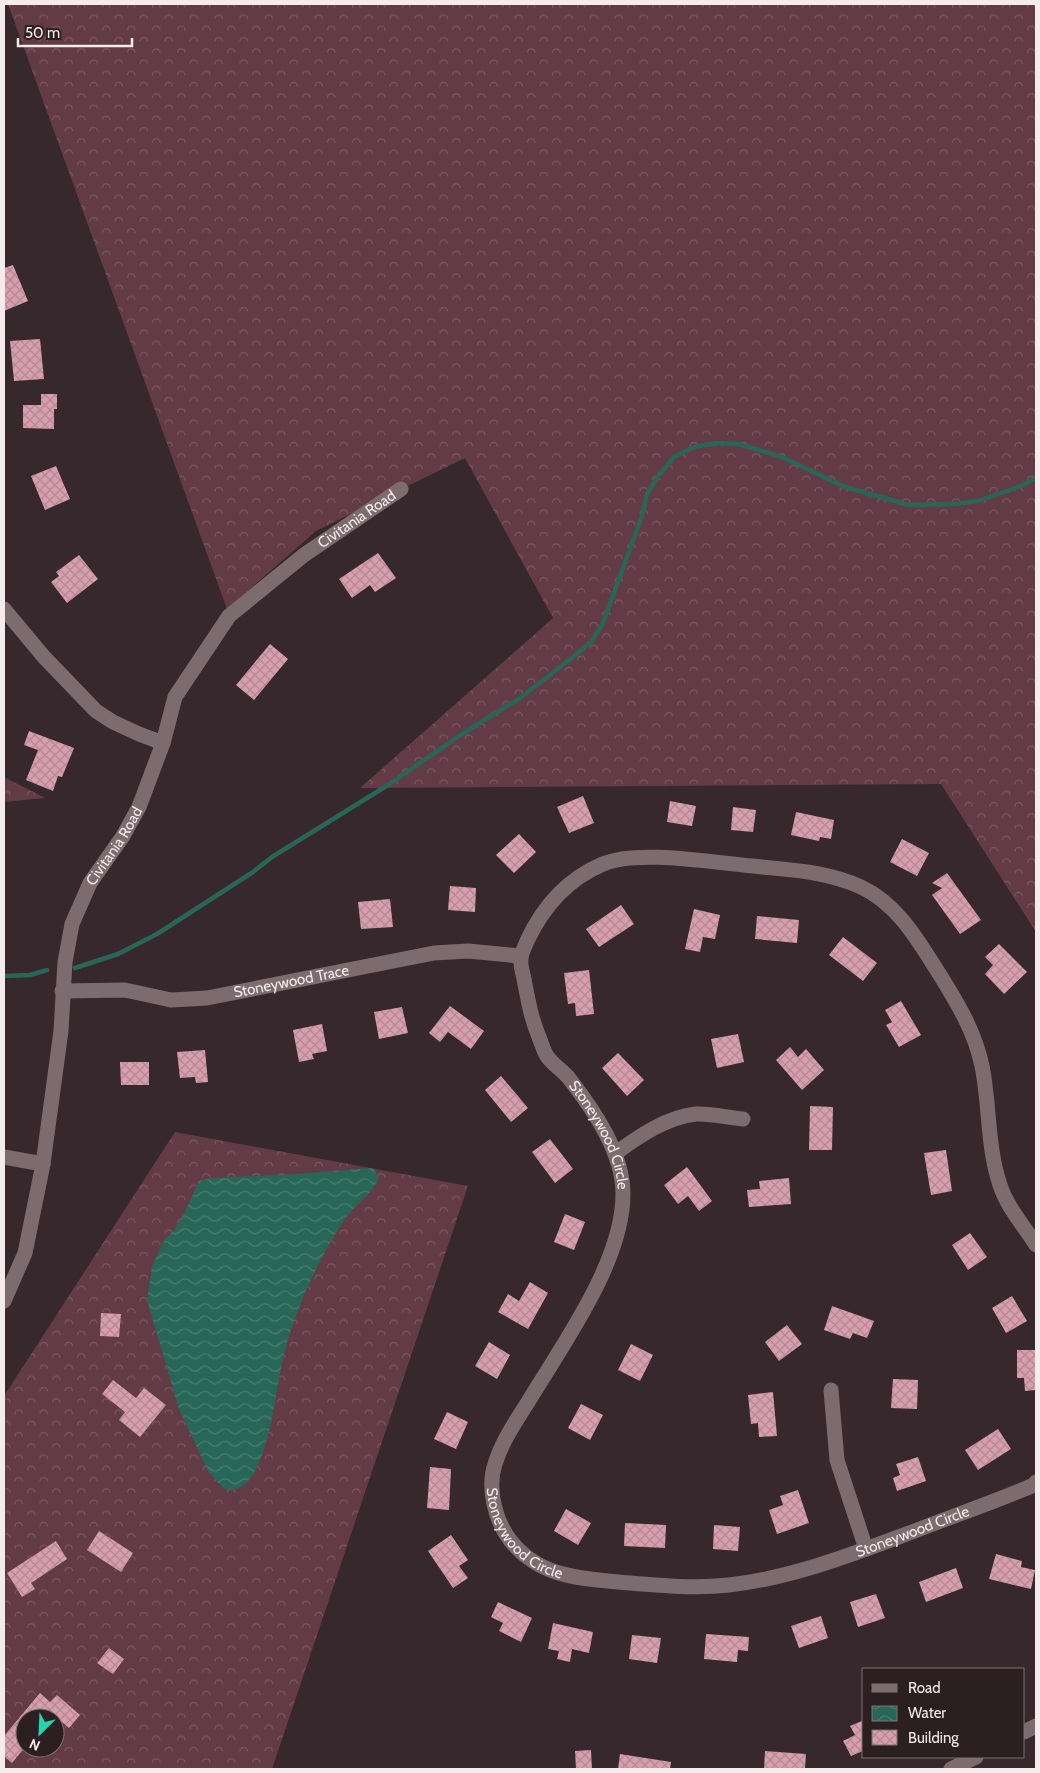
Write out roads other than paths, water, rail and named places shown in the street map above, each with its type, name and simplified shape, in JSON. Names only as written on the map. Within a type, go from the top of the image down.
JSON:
[{"type":"street","name":"Civitania Road","points":[[4,1301],[25,1253],[43,1164],[61,1031],[62,992],[67,944],[72,924],[90,883],[123,836],[139,807],[163,743],[175,697],[229,616],[304,555],[401,489]]},
{"type":"street","points":[[4,609],[56,669],[96,711],[139,734],[163,743]]},
{"type":"street","points":[[520,956],[536,922],[563,888],[606,862],[622,859],[663,858],[808,872],[851,883],[876,895],[890,906],[922,947],[968,1023],[982,1070],[988,1125],[1000,1187],[1008,1205],[1036,1246]]},
{"type":"street","name":"Stoneywood Trace","points":[[62,992],[125,990],[171,1000],[207,998],[434,952],[468,951],[520,956]]},
{"type":"street","name":"Stoneywood Circle","points":[[520,956],[531,1018],[548,1057],[565,1073],[591,1109],[616,1153],[623,1191],[619,1228],[606,1269],[508,1436],[494,1466],[492,1477],[494,1505],[503,1530],[524,1556],[539,1566],[559,1574],[606,1581],[665,1586],[729,1585],[794,1572],[866,1549],[1036,1485]]},
{"type":"street","points":[[616,1153],[639,1136],[670,1121],[697,1114],[743,1119]]},
{"type":"street","points":[[4,1157],[43,1164]]},
{"type":"street","points":[[831,1390],[837,1460],[866,1549]]},
{"type":"street","points":[[951,1769],[974,1758]]},
{"type":"water","points":[[373,1168],[379,1178],[376,1184],[345,1219],[326,1250],[295,1320],[284,1354],[271,1423],[261,1459],[254,1474],[245,1484],[235,1489],[224,1489],[208,1471],[179,1409],[147,1300],[152,1266],[163,1242],[174,1230],[184,1214],[199,1181],[212,1178]]},
{"type":"waterway","points":[[75,968],[118,954],[157,934],[253,872],[272,857],[388,785],[462,734],[520,698],[591,642],[603,623],[642,516],[647,494],[659,475],[674,457],[694,447],[717,443],[739,444],[782,457],[845,487],[909,505],[955,504],[978,501],[1021,486],[1036,478]]},
{"type":"waterway","points":[[4,976],[30,975],[47,970]]}]
